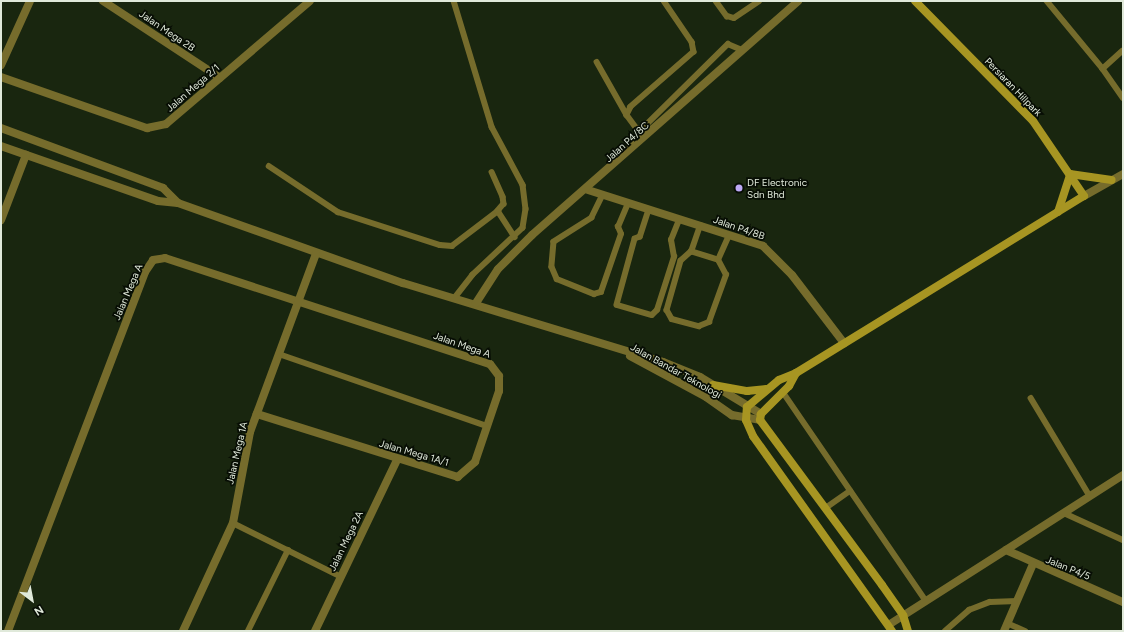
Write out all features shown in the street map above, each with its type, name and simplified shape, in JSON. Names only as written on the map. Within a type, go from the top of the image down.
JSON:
[{"type":"street","points":[[1,65],[30,1]]},
{"type":"street","name":"Jalan Mega 2B","points":[[103,1],[220,78]]},
{"type":"street","name":"Jalan Mega 2/1","points":[[1,77],[147,128],[166,124],[310,1]]},
{"type":"street","name":"Jalan P4/8C","points":[[476,303],[498,269],[798,1]]},
{"type":"street","name":"Persiaran Hillpark","points":[[915,1],[1033,121],[1084,196]]},
{"type":"street","points":[[1,128],[163,188],[178,203]]},
{"type":"street","points":[[1,146],[158,201],[178,203],[316,254],[455,298],[476,303],[617,349]]},
{"type":"street","points":[[1,220],[26,155]]},
{"type":"street","points":[[1058,212],[1070,174],[1112,180]]},
{"type":"street","points":[[1123,174],[1084,196],[796,373],[766,389],[748,407],[746,420],[753,436],[891,628],[903,615],[1123,475]]},
{"type":"street","name":"Jalan P4/8B","points":[[588,190],[763,246],[775,256],[844,343]]},
{"type":"street","name":"Jalan Mega 1A","points":[[183,631],[233,523],[257,414],[316,254]]},
{"type":"street","name":"Jalan Mega A","points":[[8,631],[145,272],[153,260],[165,258],[490,364],[499,376]]},
{"type":"street","name":"Jalan Bandar Teknologi","points":[[617,349],[663,362],[713,385],[748,407],[760,417],[827,507],[903,615],[908,631]]},
{"type":"street","name":"Jalan Bandar Teknologi","points":[[617,349],[746,420],[760,417]]},
{"type":"street","points":[[760,417],[783,392],[796,373]]},
{"type":"street","name":"Jalan Mega 1A/1","points":[[257,414],[396,460],[458,477],[476,462],[499,391],[499,376]]},
{"type":"street","points":[[713,385],[747,391],[766,389]]},
{"type":"street","name":"Jalan Mega 2A","points":[[315,631],[396,460]]},
{"type":"street","name":"Jalan P4/5","points":[[1006,550],[1033,564],[1123,602]]},
{"type":"street","points":[[1006,627],[1033,564]]},
{"type":"lane","points":[[454,1],[492,127],[523,185],[526,209],[523,228],[473,275],[455,298]]},
{"type":"lane","points":[[627,115],[694,52],[692,42],[664,1]]},
{"type":"lane","points":[[716,1],[727,16],[734,18],[759,1]]},
{"type":"lane","points":[[1047,1],[1103,69],[1123,98]]},
{"type":"lane","points":[[597,62],[627,115],[637,129],[644,127],[728,44],[742,50]]},
{"type":"lane","points":[[1103,69],[1123,51]]},
{"type":"lane","points":[[269,166],[338,212],[448,247],[498,212],[504,204],[504,197],[492,172]]},
{"type":"lane","points":[[603,195],[592,218],[554,242],[552,267],[557,279],[594,294],[601,292],[620,234],[618,227],[628,204]]},
{"type":"lane","points":[[649,210],[640,237],[635,239],[616,305],[652,315],[657,310],[674,257],[671,240],[679,220]]},
{"type":"lane","points":[[498,212],[515,237]]},
{"type":"lane","points":[[691,252],[718,260],[726,275],[709,322],[699,326],[672,319],[667,310],[682,261],[691,252],[700,226]]},
{"type":"lane","points":[[718,260],[729,235]]},
{"type":"lane","points":[[279,354],[487,426]]},
{"type":"lane","points":[[783,392],[926,601]]},
{"type":"lane","points":[[1031,398],[1090,496]]},
{"type":"lane","points":[[827,507],[850,491]]},
{"type":"lane","points":[[1064,513],[1123,540]]},
{"type":"lane","points":[[233,523],[340,576]]},
{"type":"lane","points":[[248,631],[288,550]]},
{"type":"lane","points":[[945,631],[969,610],[990,602],[1017,601]]},
{"type":"lane","points":[[1006,627],[1025,631]]},
{"type":"place","name":"DF Electronic Sdn Bhd","points":[[739,188]]}]
